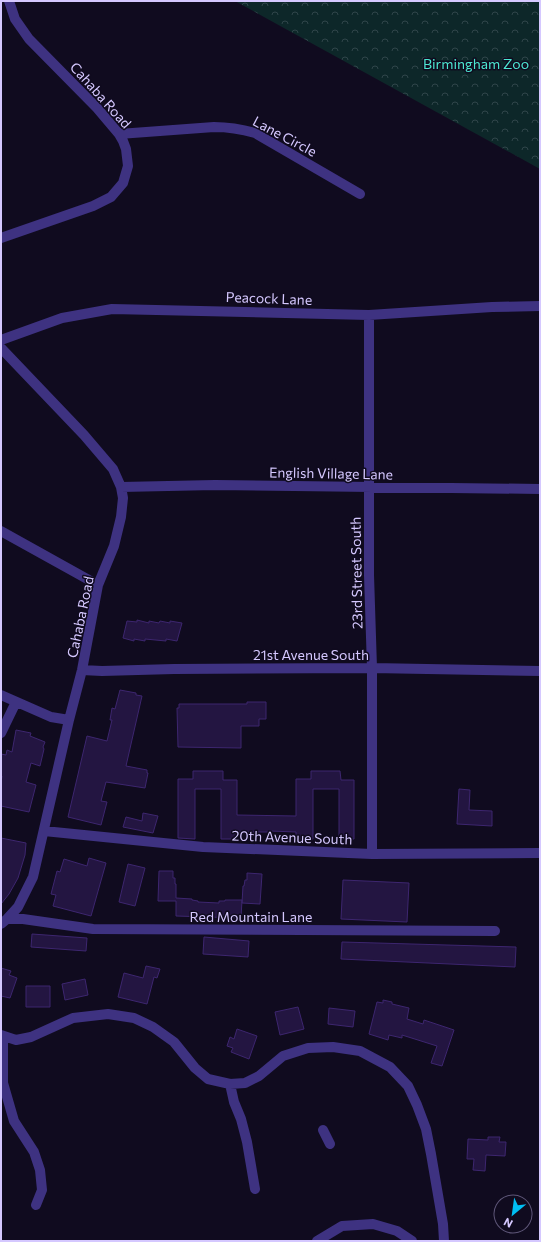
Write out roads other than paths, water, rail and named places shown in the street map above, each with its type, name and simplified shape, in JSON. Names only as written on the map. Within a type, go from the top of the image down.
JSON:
[{"type":"street","name":"Cahaba Road","points":[[1,238],[93,206],[111,197],[123,183],[128,166],[126,149],[119,134],[97,108],[29,39],[16,19],[9,1]]},
{"type":"street","name":"Lane Circle","points":[[119,134],[214,127],[240,129],[255,133],[360,194]]},
{"type":"street","name":"Peacock Lane","points":[[1,340],[62,318],[112,309],[369,315],[492,307],[540,306]]},
{"type":"street","name":"23rd Street South","points":[[369,315],[369,575],[372,668],[372,854]]},
{"type":"street","name":"Cahaba Road","points":[[1,348],[113,468],[121,487],[123,498],[114,546],[98,585],[82,670],[68,720],[33,877],[20,902],[4,921]]},
{"type":"street","name":"English Village Lane","points":[[121,487],[215,485],[540,490]]},
{"type":"street","points":[[1,531],[98,585]]},
{"type":"street","name":"21st Avenue South","points":[[82,670],[372,668],[540,671]]},
{"type":"street","points":[[1,695],[51,717],[68,720]]},
{"type":"street","points":[[1,733],[16,702]]},
{"type":"street","name":"20th Avenue South","points":[[44,831],[203,847],[372,854],[539,853]]},
{"type":"street","name":"Red Mountain Lane","points":[[4,921],[23,919],[93,929],[495,931]]},
{"type":"street","points":[[36,1205],[42,1190],[40,1170],[34,1152],[14,1121],[3,1083],[2,1035],[16,1040],[31,1038],[73,1018],[108,1014],[134,1018],[153,1027],[174,1042],[195,1068],[208,1079],[230,1084],[245,1083],[259,1076],[283,1056],[308,1048],[333,1047],[360,1051],[390,1067],[408,1086],[426,1129],[443,1224],[444,1241]]},
{"type":"street","points":[[230,1084],[234,1102],[241,1119],[247,1142],[255,1190]]},
{"type":"street","points":[[323,1130],[330,1144]]},
{"type":"street","points":[[317,1241],[342,1226],[373,1224],[397,1231],[412,1241]]},
{"type":"park label","name":"Birmingham Zoo","points":[[476,63]]}]
